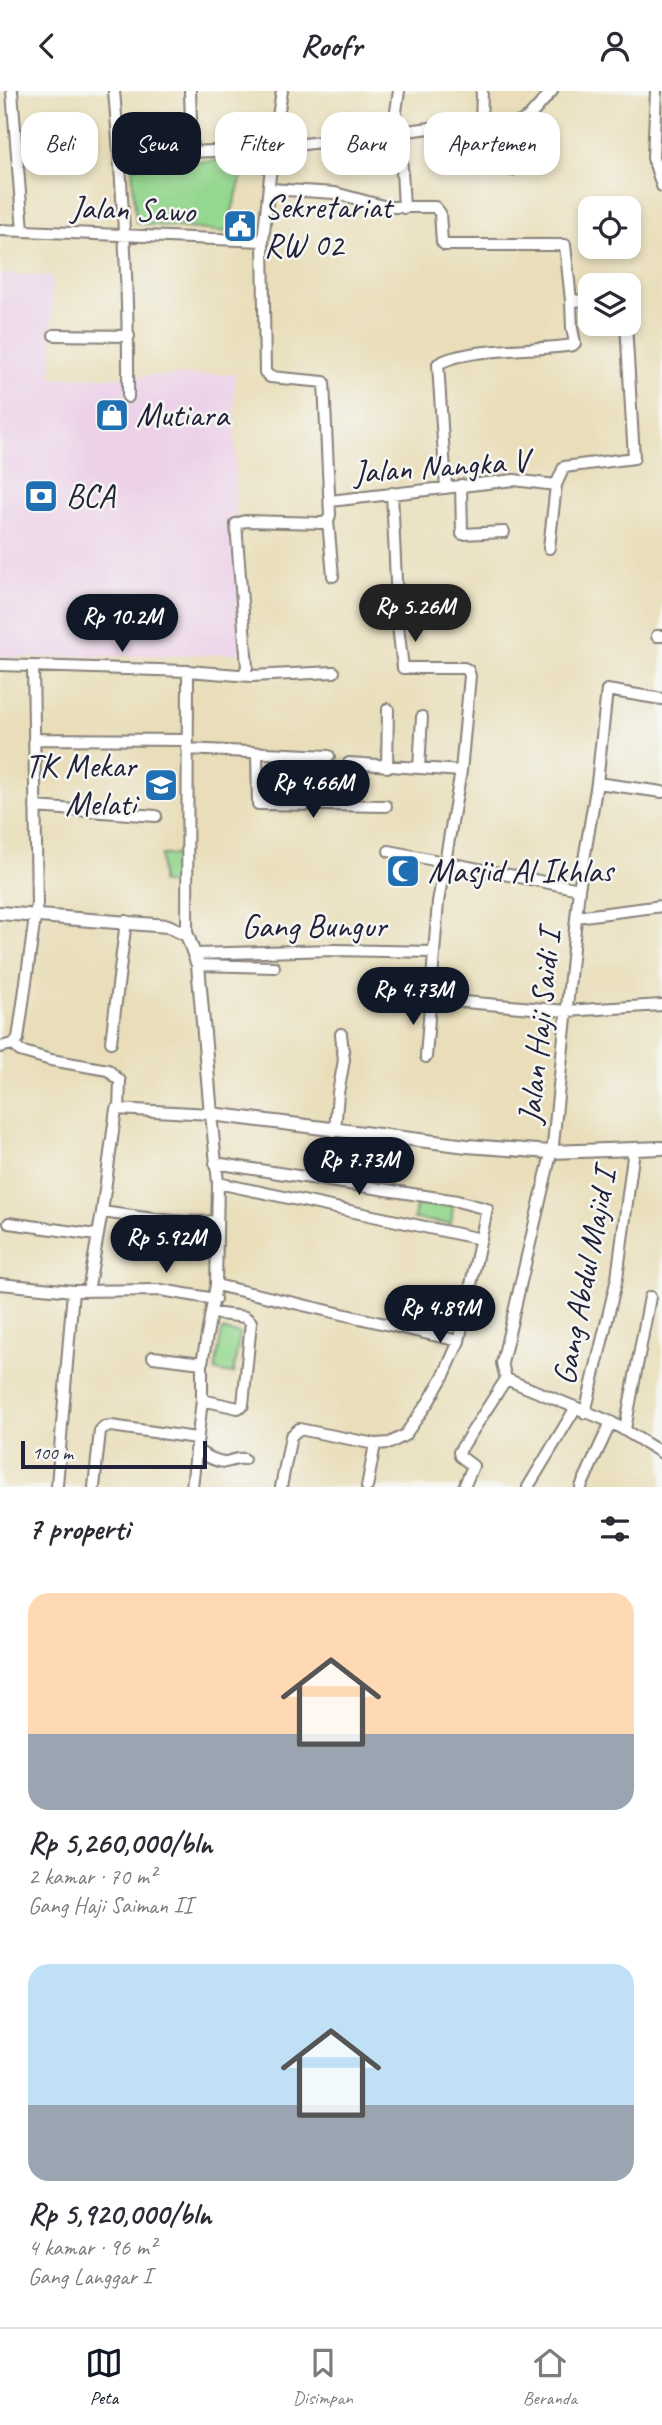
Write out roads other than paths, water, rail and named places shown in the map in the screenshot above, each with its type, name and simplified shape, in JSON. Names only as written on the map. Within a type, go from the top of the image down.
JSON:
[{"type":"street","points":[[12,91],[23,231]]},
{"type":"street","points":[[114,91],[116,112]]},
{"type":"street","points":[[190,91],[191,112]]},
{"type":"street","points":[[279,112],[282,91]]},
{"type":"street","points":[[397,112],[399,91]]},
{"type":"street","points":[[481,112],[482,91]]},
{"type":"street","points":[[532,112],[552,91]]},
{"type":"street","points":[[656,91],[653,158],[662,186]]},
{"type":"street","points":[[121,175],[129,336],[128,397]]},
{"type":"street","points":[[271,175],[263,241],[265,372],[270,377],[324,382],[330,501],[328,521],[333,576]]},
{"type":"street","points":[[401,175],[404,208]]},
{"type":"street","points":[[270,189],[335,193],[387,207],[435,207],[438,208],[441,219],[442,242],[445,245],[565,245],[575,343],[573,345],[473,355],[449,359],[438,364],[446,488]]},
{"type":"street","name":"Jalan Sawo","points":[[0,230],[263,241]]},
{"type":"street","points":[[571,301],[578,301]]},
{"type":"street","points":[[54,335],[129,336]]},
{"type":"street","points":[[549,548],[556,485],[564,467],[634,458],[627,336]]},
{"type":"street","name":"Jalan Nangka V","points":[[330,501],[514,480],[556,485]]},
{"type":"street","points":[[461,485],[462,534],[504,532]]},
{"type":"street","points":[[392,493],[398,626],[403,668],[464,668],[470,673],[461,771],[443,863],[426,1057]]},
{"type":"street","points":[[244,674],[247,667],[236,524],[245,521],[328,521]]},
{"type":"street","points":[[0,665],[188,671],[251,676],[334,672]]},
{"type":"street","points":[[0,1047],[13,1044],[18,1039],[36,915],[33,667]]},
{"type":"street","points":[[188,671],[187,935],[197,959],[218,1183],[215,1299],[202,1363],[202,1400],[192,1487]]},
{"type":"street","name":"Jalan Haji Saidi I","points":[[506,1379],[502,1363],[551,1151],[579,889],[597,783],[607,690],[662,699]]},
{"type":"street","points":[[387,767],[388,709]]},
{"type":"street","points":[[419,768],[422,717]]},
{"type":"street","points":[[34,740],[187,745],[257,753],[329,756]]},
{"type":"street","points":[[257,753],[258,804],[386,806]]},
{"type":"street","points":[[349,763],[461,771]]},
{"type":"street","points":[[597,783],[662,792]]},
{"type":"street","points":[[35,807],[156,816]]},
{"type":"street","points":[[389,851],[579,889]]},
{"type":"street","points":[[576,917],[662,906]]},
{"type":"street","points":[[0,913],[126,921],[168,926],[187,935]]},
{"type":"street","points":[[111,1042],[126,921]]},
{"type":"street","name":"Gang Bungur","points":[[197,959],[333,950],[434,952]]},
{"type":"street","points":[[197,959],[274,967]]},
{"type":"street","points":[[431,999],[566,1011],[662,1005]]},
{"type":"street","points":[[335,1131],[344,1060],[341,1034]]},
{"type":"street","points":[[13,1044],[20,1051],[51,1060],[108,1070],[120,1081],[119,1109],[114,1115],[102,1212],[88,1291]]},
{"type":"street","points":[[119,1109],[211,1114],[467,1146],[551,1151],[662,1148]]},
{"type":"street","name":"Gang Abdul Majid I","points":[[528,1487],[580,1411],[617,1278],[634,1149]]},
{"type":"street","points":[[215,1163],[457,1201],[487,1209],[459,1341],[445,1373],[417,1421],[399,1440],[390,1443],[375,1444],[299,1429],[291,1436],[281,1487]]},
{"type":"street","points":[[218,1183],[481,1240]]},
{"type":"street","points":[[102,1212],[144,1218],[217,1221]]},
{"type":"street","points":[[9,1223],[96,1235]]},
{"type":"street","points":[[0,1284],[73,1291],[161,1290],[215,1299]]},
{"type":"street","points":[[216,1285],[459,1341]]},
{"type":"street","points":[[57,1485],[73,1291]]},
{"type":"street","points":[[625,1429],[650,1297]]},
{"type":"street","points":[[202,1400],[238,1408],[243,1405],[251,1322],[245,1317],[212,1313]]},
{"type":"street","points":[[153,1357],[202,1363]]},
{"type":"street","points":[[464,1487],[473,1466],[460,1456],[459,1452],[506,1379],[611,1422],[662,1453]]},
{"type":"street","points":[[581,1487],[611,1422]]},
{"type":"street","points":[[94,1487],[100,1431],[104,1427],[111,1426],[195,1444],[214,1459],[225,1462],[244,1459]]},
{"type":"street","points":[[367,1487],[375,1444]]},
{"type":"place","name":"Sekretariat RW 02","points":[[240,226]]},
{"type":"place","name":"Mutiara","points":[[112,415]]},
{"type":"place","name":"BCA","points":[[41,496]]},
{"type":"place","name":"TK Mekar Melati","points":[[161,785]]},
{"type":"place","name":"Masjid Al Ikhlas","points":[[403,871]]}]
